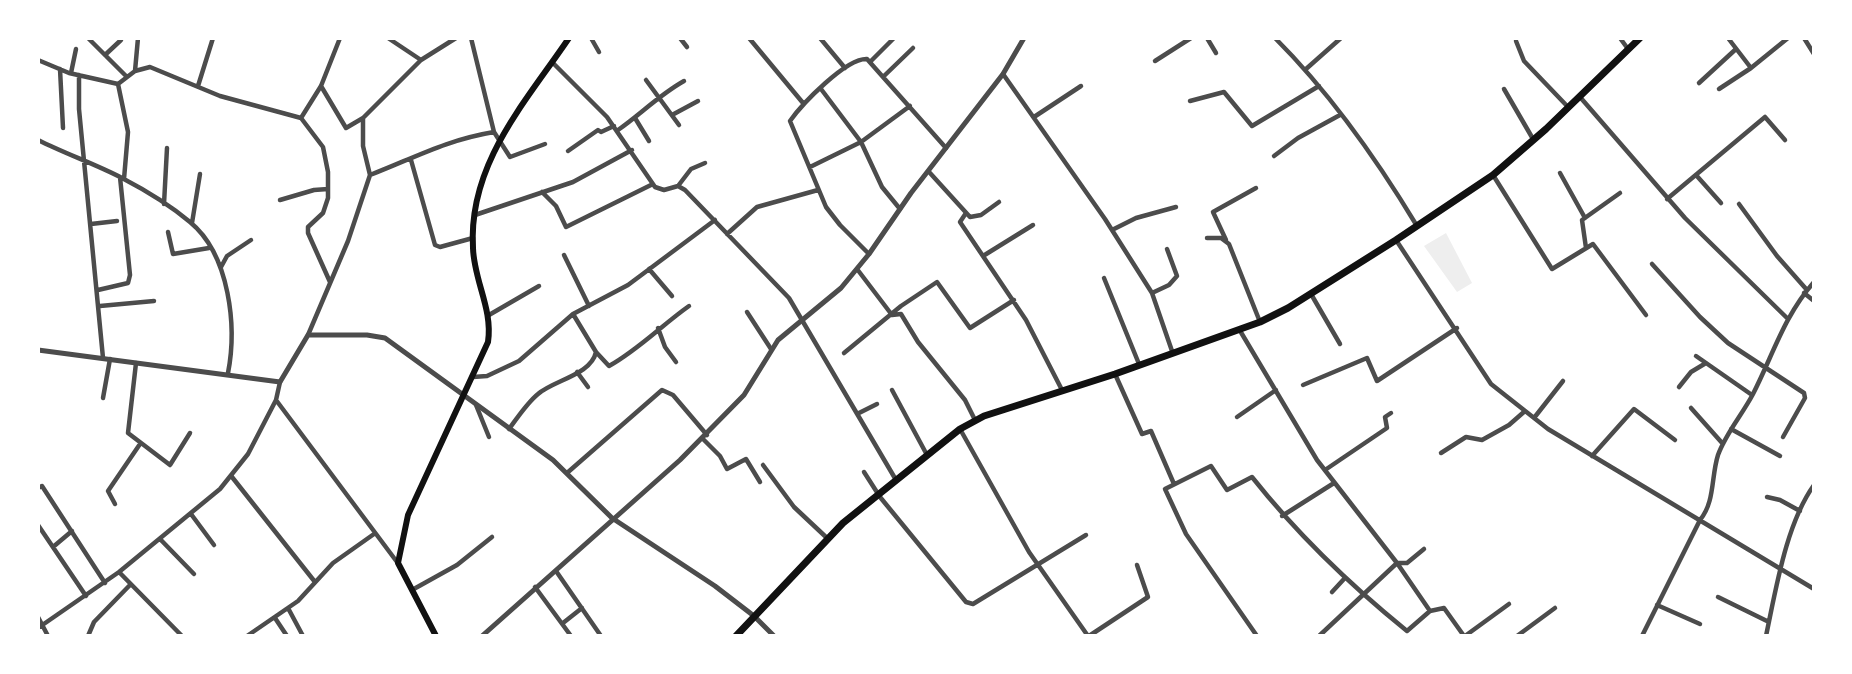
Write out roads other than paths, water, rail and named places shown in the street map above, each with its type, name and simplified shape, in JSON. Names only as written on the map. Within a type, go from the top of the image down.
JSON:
[{"type":"main road","points":[[436,635],[398,563],[408,515],[488,342],[489,315],[475,269],[473,239],[477,187],[499,142],[569,38]]},
{"type":"main road","points":[[736,635],[827,538],[960,429],[975,421],[1260,322],[1311,294],[1493,174],[1580,97],[1640,38]]},
{"type":"street","points":[[88,38],[126,76]]},
{"type":"street","points":[[135,71],[138,38]]},
{"type":"street","points":[[198,86],[213,38]]},
{"type":"street","points":[[388,38],[421,60]]},
{"type":"street","points":[[321,86],[346,128],[363,118],[421,60],[456,38]]},
{"type":"street","points":[[471,38],[494,132],[499,142],[510,157],[545,144]]},
{"type":"street","points":[[591,38],[599,52]]},
{"type":"street","points":[[680,38],[687,47]]},
{"type":"street","points":[[749,38],[803,103]]},
{"type":"street","points":[[820,38],[845,68]]},
{"type":"street","points":[[870,62],[894,38]]},
{"type":"street","points":[[1155,61],[1191,38]]},
{"type":"street","points":[[1207,38],[1216,53]]},
{"type":"street","points":[[1275,38],[1306,69],[1381,166],[1417,226]]},
{"type":"street","points":[[1306,69],[1341,38]]},
{"type":"street","points":[[1620,38],[1629,50]]},
{"type":"street","points":[[1728,38],[1751,68]]},
{"type":"street","points":[[1719,89],[1751,68],[1788,38]]},
{"type":"street","points":[[1804,38],[1814,54]]},
{"type":"street","points":[[301,118],[321,86],[338,39]]},
{"type":"street","points":[[482,635],[705,437],[744,395],[771,349],[841,288],[869,254],[1003,74],[1023,39]]},
{"type":"street","points":[[105,55],[121,40]]},
{"type":"street","points":[[1516,41],[1524,61],[1569,107]]},
{"type":"street","points":[[884,76],[913,48]]},
{"type":"street","points":[[71,74],[76,49]]},
{"type":"street","points":[[1699,83],[1736,49]]},
{"type":"street","points":[[869,254],[840,225],[818,190],[790,121],[803,103],[845,68],[863,58],[884,76],[947,148]]},
{"type":"street","points":[[38,60],[71,74],[118,84]]},
{"type":"street","points":[[553,63],[616,128],[653,184],[664,190],[678,186],[691,169],[705,163]]},
{"type":"street","points":[[118,84],[135,71],[150,67],[232,100],[301,118],[323,147],[328,189],[323,213],[308,227],[308,233],[330,282]]},
{"type":"street","points":[[60,69],[63,128]]},
{"type":"street","points":[[1003,74],[1112,230],[1152,293],[1172,351]]},
{"type":"street","points":[[79,75],[84,161],[106,358],[103,398]]},
{"type":"street","points":[[646,80],[660,94],[679,125]]},
{"type":"street","points":[[568,151],[598,130],[601,132],[616,128],[635,118],[660,94],[684,81]]},
{"type":"street","points":[[99,290],[128,283],[130,275],[122,178],[128,132],[118,84]]},
{"type":"street","points":[[1034,117],[1081,86]]},
{"type":"street","points":[[1190,101],[1224,92],[1252,126],[1320,86]]},
{"type":"street","points":[[821,88],[861,142],[882,187],[901,210]]},
{"type":"street","points":[[1504,89],[1533,140]]},
{"type":"street","points":[[1580,97],[1667,199],[1787,318]]},
{"type":"street","points":[[672,115],[698,101]]},
{"type":"street","points":[[810,167],[861,142],[910,106]]},
{"type":"street","points":[[1274,156],[1298,138],[1340,115]]},
{"type":"street","points":[[1667,199],[1765,117],[1785,140]]},
{"type":"street","points":[[40,627],[105,583],[191,514],[232,477],[276,400],[280,382],[308,335],[348,241],[370,175],[363,146],[363,118]]},
{"type":"street","points":[[635,118],[649,141]]},
{"type":"street","points":[[370,175],[411,160],[439,144],[494,132]]},
{"type":"street","points":[[38,140],[122,178],[192,223],[221,268],[231,309],[233,340],[228,373]]},
{"type":"street","points":[[164,204],[167,148]]},
{"type":"street","points":[[474,215],[573,182],[632,150]]},
{"type":"street","points":[[411,160],[435,244],[440,247],[473,239]]},
{"type":"street","points":[[930,173],[974,219],[999,202]]},
{"type":"street","points":[[1560,173],[1585,218]]},
{"type":"street","points":[[192,223],[200,174]]},
{"type":"street","points":[[1493,174],[1552,269],[1593,244],[1646,315]]},
{"type":"street","points":[[1696,175],[1721,203]]},
{"type":"street","points":[[542,192],[556,206],[566,227],[653,184]]},
{"type":"street","points":[[678,186],[715,220],[789,298],[897,480]]},
{"type":"street","points":[[1256,188],[1213,212],[1260,322]]},
{"type":"street","points":[[280,200],[314,190],[328,189]]},
{"type":"street","points":[[727,234],[757,207],[818,190]]},
{"type":"street","points":[[1586,248],[1582,220],[1620,193]]},
{"type":"street","points":[[1739,204],[1814,301]]},
{"type":"street","points":[[1112,230],[1136,218],[1176,207]]},
{"type":"street","points":[[966,213],[960,222],[1014,300],[1062,390]]},
{"type":"street","points":[[91,224],[117,220]]},
{"type":"street","points":[[473,377],[487,376],[519,361],[573,314],[628,285],[715,220]]},
{"type":"street","points":[[983,256],[1032,225]]},
{"type":"street","points":[[167,232],[173,254],[209,248]]},
{"type":"street","points":[[1207,238],[1227,241]]},
{"type":"street","points":[[221,268],[227,256],[251,240]]},
{"type":"street","points":[[1396,240],[1457,328],[1491,384],[1534,418],[1592,456],[1814,589]]},
{"type":"street","points":[[1152,293],[1170,285],[1177,276],[1167,249]]},
{"type":"street","points":[[564,255],[589,306]]},
{"type":"street","points":[[1652,264],[1700,317],[1728,343],[1804,393],[1805,398],[1783,437]]},
{"type":"street","points":[[649,268],[672,296]]},
{"type":"street","points":[[857,269],[892,315]]},
{"type":"street","points":[[1104,278],[1139,363]]},
{"type":"street","points":[[844,353],[937,282],[970,328],[1014,300]]},
{"type":"street","points":[[1642,635],[1700,520],[1708,511],[1717,457],[1723,444],[1766,368],[1787,318],[1814,282]]},
{"type":"street","points":[[489,315],[539,286]]},
{"type":"street","points":[[1311,294],[1340,344]]},
{"type":"street","points":[[100,306],[153,301]]},
{"type":"street","points":[[573,314],[596,352],[609,366],[629,355],[658,328],[690,306]]},
{"type":"street","points":[[747,312],[771,349]]},
{"type":"street","points":[[892,315],[901,314],[918,342],[965,400],[975,421]]},
{"type":"street","points":[[658,328],[665,347],[677,362]]},
{"type":"street","points":[[1238,328],[1325,470],[1430,611]]},
{"type":"street","points":[[1303,385],[1367,358],[1377,381],[1457,328]]},
{"type":"street","points":[[308,335],[367,335],[385,338],[567,473],[612,518],[715,586],[754,615],[774,635]]},
{"type":"street","points":[[38,350],[228,373],[280,382]]},
{"type":"street","points":[[509,429],[539,393],[577,372],[594,359],[596,352]]},
{"type":"street","points":[[1696,356],[1752,395]]},
{"type":"street","points":[[136,362],[128,428],[132,439],[170,465],[190,433]]},
{"type":"street","points":[[1679,387],[1691,372],[1706,363]]},
{"type":"street","points":[[577,372],[588,387]]},
{"type":"street","points":[[1115,374],[1142,434],[1150,431],[1174,484]]},
{"type":"street","points":[[1534,418],[1563,381]]},
{"type":"street","points":[[567,473],[662,390],[673,395],[727,469],[746,459],[760,482]]},
{"type":"street","points":[[892,390],[927,455]]},
{"type":"street","points":[[1237,417],[1276,390]]},
{"type":"street","points":[[276,400],[398,563]]},
{"type":"street","points":[[476,404],[489,437]]},
{"type":"street","points":[[859,413],[877,404]]},
{"type":"street","points":[[1691,408],[1723,444]]},
{"type":"street","points":[[1592,456],[1634,409],[1675,440]]},
{"type":"street","points":[[1441,453],[1466,437],[1482,440],[1509,425],[1525,411]]},
{"type":"street","points":[[1325,470],[1387,428],[1385,417],[1391,413]]},
{"type":"street","points":[[960,429],[1029,552],[1089,635],[1148,597],[1137,565]]},
{"type":"street","points":[[1731,429],[1780,456]]},
{"type":"street","points":[[115,504],[108,491],[140,444]]},
{"type":"street","points":[[763,465],[794,507],[827,538]]},
{"type":"street","points":[[1257,635],[1186,534],[1165,489],[1211,466],[1227,490],[1252,477],[1282,516],[1344,579],[1412,635]]},
{"type":"street","points":[[864,472],[880,497],[966,602],[973,604],[1086,536]]},
{"type":"street","points":[[232,477],[315,582]]},
{"type":"street","points":[[1282,516],[1334,483]]},
{"type":"street","points":[[1766,635],[1779,570],[1800,511],[1814,485]]},
{"type":"street","points":[[38,488],[42,486],[105,583]]},
{"type":"street","points":[[1768,497],[1800,511]]},
{"type":"street","points":[[191,514],[214,545]]},
{"type":"street","points":[[38,525],[86,596]]},
{"type":"street","points":[[52,547],[72,531]]},
{"type":"street","points":[[247,635],[288,608],[333,563],[374,534]]},
{"type":"street","points":[[412,590],[457,565],[492,537]]},
{"type":"street","points":[[160,539],[194,573]]},
{"type":"street","points":[[1319,635],[1397,564],[1407,563],[1424,550]]},
{"type":"street","points":[[555,569],[601,635]]},
{"type":"street","points":[[119,572],[129,585],[182,635]]},
{"type":"street","points":[[1332,592],[1344,579]]},
{"type":"street","points":[[88,635],[94,622],[129,585]]},
{"type":"street","points":[[536,587],[571,635]]},
{"type":"street","points":[[1718,597],[1769,622]]},
{"type":"street","points":[[1407,631],[1430,611],[1444,608],[1464,635],[1509,604]]},
{"type":"street","points":[[1657,605],[1700,624]]},
{"type":"street","points":[[288,608],[303,635]]},
{"type":"street","points":[[563,623],[582,608]]},
{"type":"street","points":[[1517,635],[1555,608]]},
{"type":"street","points":[[38,617],[40,627],[48,635]]},
{"type":"street","points":[[275,618],[287,635]]}]
